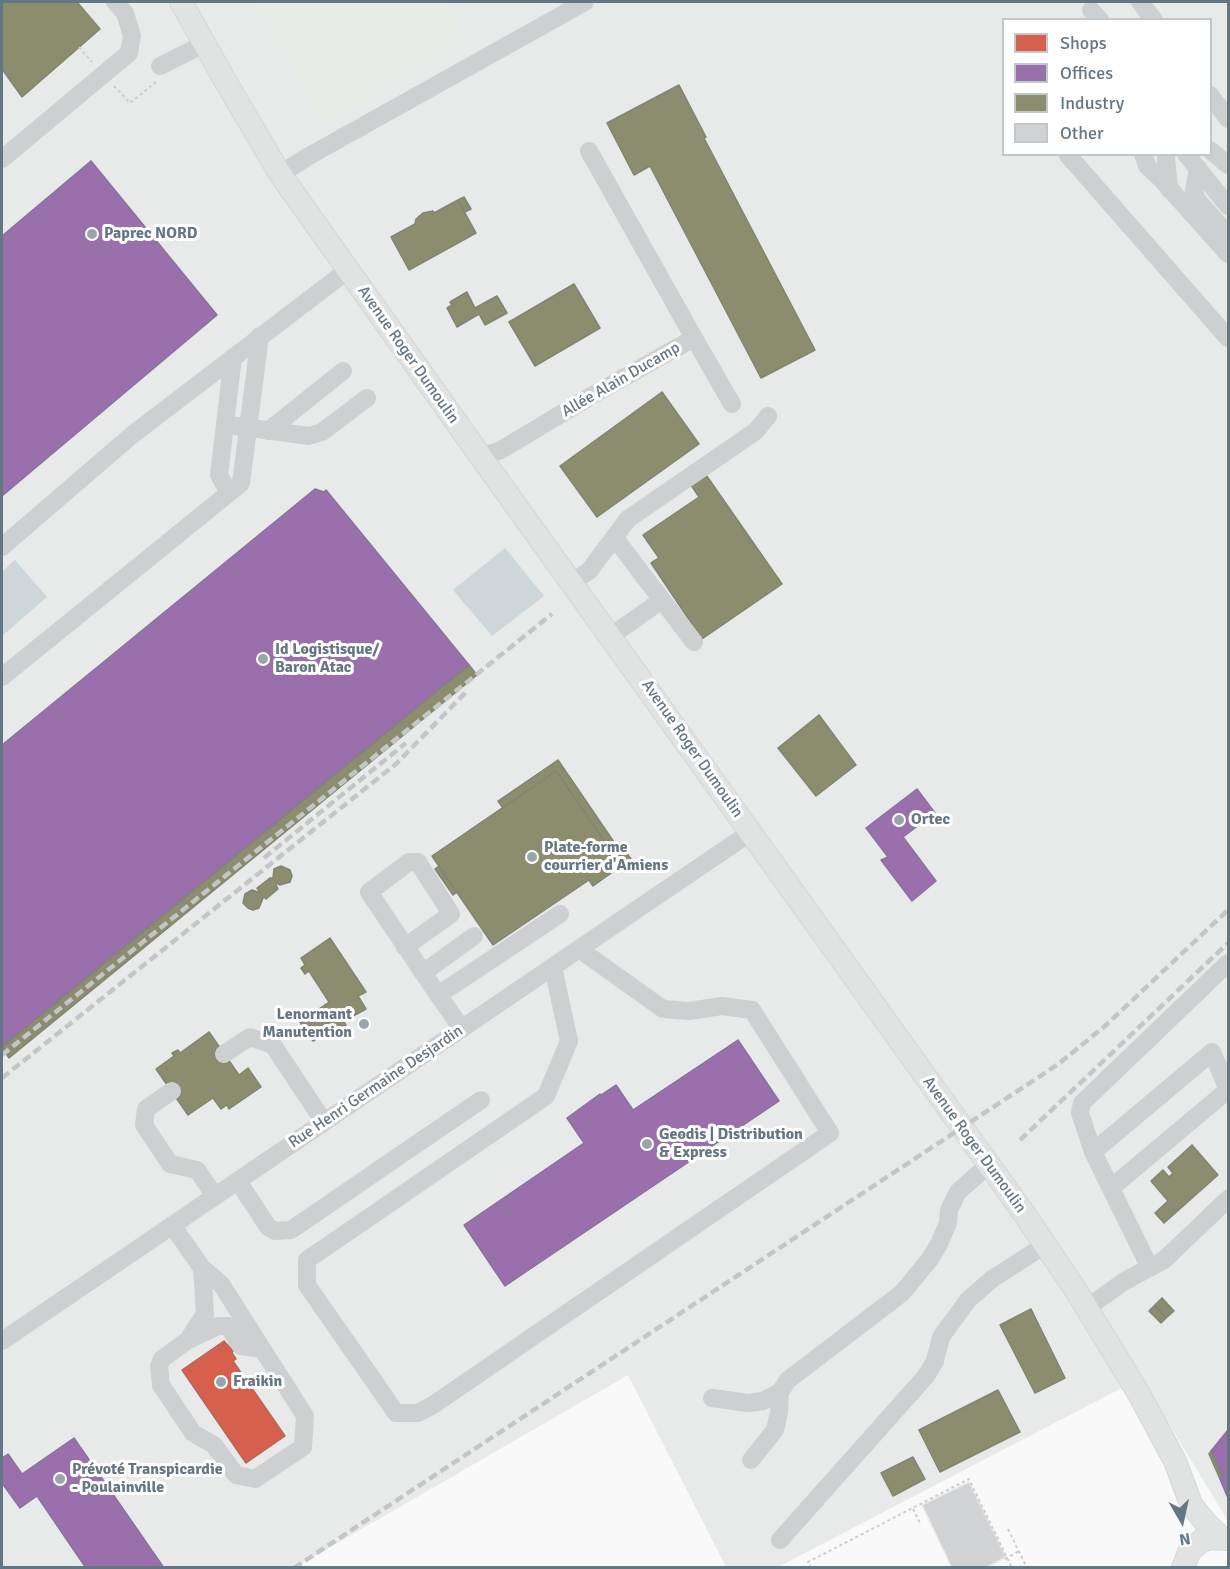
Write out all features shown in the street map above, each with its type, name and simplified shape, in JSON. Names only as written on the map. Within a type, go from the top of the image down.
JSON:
[{"type":"main road","name":"Avenue Roger Dumoulin","points":[[181,2],[280,174],[1045,1245],[1087,1308],[1139,1394],[1170,1452],[1191,1504]]},
{"type":"main road","points":[[1191,1504],[1205,1522],[1224,1538]]},
{"type":"main road","points":[[1191,1504],[1193,1546]]},
{"type":"main road","points":[[1183,1568],[1185,1559],[1193,1546],[1201,1541],[1224,1538]]},
{"type":"street","points":[[2,159],[129,53],[132,36],[125,13],[116,2]]},
{"type":"street","points":[[280,174],[585,2]]},
{"type":"street","points":[[1140,2],[1152,18]]},
{"type":"street","points":[[161,71],[204,44]]},
{"type":"street","points":[[1212,97],[1228,118]]},
{"type":"street","points":[[589,151],[693,338]]},
{"type":"street","points":[[1212,152],[1228,165]]},
{"type":"street","points":[[1069,156],[1228,338]]},
{"type":"street","points":[[1144,156],[1147,166],[1228,254]]},
{"type":"street","points":[[1169,189],[1164,156],[1190,159]]},
{"type":"street","points":[[1190,159],[1228,206]]},
{"type":"street","points":[[1190,159],[1197,200],[1228,235]]},
{"type":"street","points":[[2,547],[132,435],[348,270]]},
{"type":"street","points":[[2,676],[241,483],[260,336]]},
{"type":"street","name":"Allée Alain Ducamp","points":[[481,457],[501,450],[693,338],[732,404]]},
{"type":"street","points":[[229,493],[219,475],[233,357]]},
{"type":"street","points":[[268,431],[343,371]]},
{"type":"street","points":[[225,425],[309,436],[322,432],[367,398]]},
{"type":"street","points":[[572,582],[589,571],[628,519],[756,431],[768,416]]},
{"type":"street","points":[[614,537],[694,642]]},
{"type":"street","points":[[611,636],[662,600]]},
{"type":"street","name":"Rue Henri Germaine Desjardin","points":[[2,1341],[751,832]]},
{"type":"street","points":[[405,947],[451,914],[418,862],[409,862],[369,892],[405,947],[462,1029]]},
{"type":"street","points":[[438,995],[560,914]]},
{"type":"street","points":[[423,973],[474,936]]},
{"type":"street","points":[[553,967],[569,1041],[546,1096],[307,1260],[307,1285],[396,1413],[418,1413],[433,1405],[830,1133],[752,1010],[722,1006],[689,1011],[663,1010],[579,949]]},
{"type":"street","points":[[1150,1268],[1092,1152],[1080,1113],[1082,1102],[1228,963]]},
{"type":"street","points":[[224,1054],[250,1037],[273,1045],[324,1122]]},
{"type":"street","points":[[1092,1152],[1212,1052],[1228,1090],[1111,1188]]},
{"type":"street","points":[[172,1091],[146,1109],[144,1125],[170,1164],[197,1170],[215,1196]]},
{"type":"street","points":[[238,1181],[268,1227],[275,1231],[291,1230],[481,1100]]},
{"type":"street","points":[[712,1398],[748,1403],[763,1401],[780,1392],[788,1380],[902,1293],[930,1259],[939,1244],[948,1223],[949,1210],[958,1192],[988,1165]]},
{"type":"street","points":[[1087,1308],[1123,1282],[1164,1260],[1228,1199]]},
{"type":"street","points":[[172,1225],[202,1268],[221,1284],[305,1416],[303,1447],[255,1479],[236,1476],[214,1445],[193,1432],[161,1384],[159,1366],[162,1359],[188,1340],[218,1326],[228,1326],[241,1346],[262,1349]]},
{"type":"street","points":[[780,1539],[926,1376],[935,1361],[941,1337],[968,1300],[992,1279],[1045,1245]]},
{"type":"street","points":[[188,1340],[205,1314],[202,1268]]},
{"type":"street","points":[[751,1460],[775,1430],[780,1392]]},
{"type":"path","points":[[79,47],[130,103],[161,71]]},
{"type":"path","points":[[811,1568],[808,1562],[969,1479],[1012,1568]]},
{"type":"path","points":[[913,1509],[921,1525]]},
{"type":"path","points":[[1008,1529],[1027,1568]]},
{"type":"path","points":[[1006,1559],[1019,1551]]},
{"type":"shaded area","points":[[2,2],[1228,2],[1228,1521],[1141,1378],[778,1567],[726,1567],[628,1375],[296,1567],[2,1568]]},
{"type":"shaded area","points":[[256,2],[444,2],[467,43],[324,123]]},
{"type":"shaded area","points":[[505,548],[544,596],[492,636],[453,590]]},
{"type":"shaded area","points":[[15,560],[47,597],[2,636],[2,572]]},
{"type":"building: Shops","points":[[224,1341],[233,1351],[236,1359],[233,1361],[285,1436],[246,1463],[182,1370]]},
{"type":"building: Offices","points":[[91,161],[217,315],[2,496],[2,236]]},
{"type":"building: Offices","points":[[315,489],[324,492],[326,490],[469,665],[2,1047],[2,745]]},
{"type":"building: Offices","points":[[917,789],[935,813],[903,837],[936,881],[912,901],[881,860],[888,857],[866,828]]},
{"type":"building: Offices","points":[[738,1040],[779,1101],[505,1286],[464,1225],[584,1143],[567,1118],[600,1094],[616,1085],[633,1110]]},
{"type":"building: Offices","points":[[1228,1430],[1227,1496],[1220,1479],[1222,1476],[1211,1451]]},
{"type":"building: Offices","points":[[74,1438],[164,1568],[86,1568],[37,1496],[20,1508],[2,1483],[2,1458],[8,1454],[22,1474]]},
{"type":"building: Industry","points":[[2,2],[77,2],[100,29],[22,97],[2,69]]},
{"type":"building: Industry","points":[[679,85],[706,137],[704,138],[815,350],[761,378],[650,166],[634,175],[607,123]]},
{"type":"building: Industry","points":[[464,197],[471,209],[465,212],[458,200]]},
{"type":"building: Industry","points":[[458,200],[476,233],[409,270],[391,237],[415,224],[416,219],[423,213],[433,211],[434,213]]},
{"type":"building: Industry","points":[[574,284],[600,328],[535,366],[509,322]]},
{"type":"building: Industry","points":[[467,292],[475,308],[497,296],[507,313],[485,325],[479,314],[457,327],[447,308],[452,305],[450,302]]},
{"type":"building: Industry","points":[[662,392],[699,444],[597,517],[560,466]]},
{"type":"building: Industry","points":[[704,472],[782,584],[702,639],[651,563],[659,558],[643,535],[699,497],[689,482]]},
{"type":"building: Industry","points":[[469,665],[477,675],[9,1058],[2,1047]]},
{"type":"building: Industry","points":[[819,715],[856,765],[816,796],[778,748]]},
{"type":"building: Industry","points":[[558,760],[616,845],[610,849],[556,771],[503,808],[498,801]]},
{"type":"building: Industry","name":"Plate-forme courrier d'Amiens","points":[[556,771],[610,849],[619,842],[631,859],[593,886],[589,880],[493,945],[432,856]]},
{"type":"building: Industry","points":[[281,866],[290,870],[292,876],[290,882],[280,885],[275,882],[278,889],[266,899],[263,898],[259,908],[253,910],[248,908],[243,903],[245,894],[252,890],[260,893],[257,888],[273,878],[274,869]]},
{"type":"building: Industry","points":[[439,866],[457,892],[453,895],[435,869]]},
{"type":"building: Industry","points":[[330,938],[366,992],[358,996],[366,1009],[344,1021],[346,1025],[341,1029],[338,1025],[313,1041],[300,1022],[329,1002],[309,971],[305,974],[301,968],[305,965],[301,958]]},
{"type":"building: Industry","points":[[209,1032],[239,1075],[248,1068],[261,1087],[229,1109],[227,1105],[221,1109],[213,1098],[188,1115],[156,1069],[174,1056],[172,1053],[178,1050],[180,1053]]},
{"type":"building: Industry","points":[[1192,1145],[1218,1175],[1164,1223],[1155,1213],[1168,1201],[1151,1181],[1163,1170],[1169,1177],[1173,1173],[1168,1167]]},
{"type":"building: Industry","points":[[1162,1298],[1174,1311],[1166,1318],[1155,1305]]},
{"type":"building: Industry","points":[[1155,1305],[1166,1318],[1161,1323],[1149,1311]]},
{"type":"building: Industry","points":[[1031,1309],[1065,1378],[1035,1393],[1000,1325]]},
{"type":"building: Industry","points":[[998,1390],[1020,1432],[940,1472],[919,1430]]},
{"type":"building: Industry","points":[[1211,1451],[1222,1476],[1220,1479],[1209,1454]]},
{"type":"building: Industry","points":[[913,1457],[925,1479],[893,1496],[881,1473]]},
{"type":"building: Other","points":[[969,1482],[1006,1557],[985,1568],[952,1568],[922,1505]]},
{"type":"railway","points":[[2,1055],[552,614]]},
{"type":"railway","points":[[2,1078],[396,764],[467,691]]},
{"type":"railway","points":[[264,858],[406,743]]},
{"type":"railway","points":[[294,1568],[1057,1065],[1105,1026],[1228,910]]},
{"type":"railway","points":[[1020,1140],[1228,943]]},
{"type":"place","name":"Paprec NORD","points":[[92,234]]},
{"type":"place","name":"Id Logistisque/ Baron Atac","points":[[263,659]]},
{"type":"place","name":"Ortec","points":[[899,820]]},
{"type":"place","name":"Plate-forme courrier d'Amiens","points":[[532,857]]},
{"type":"place","name":"Lenormant Manutention","points":[[364,1024]]},
{"type":"place","name":"Geodis | Distribution & Express","points":[[647,1144]]},
{"type":"place","name":"Fraikin","points":[[221,1382]]},
{"type":"place","name":"Prévoté Transpicardie - Poulainville","points":[[60,1479]]}]
